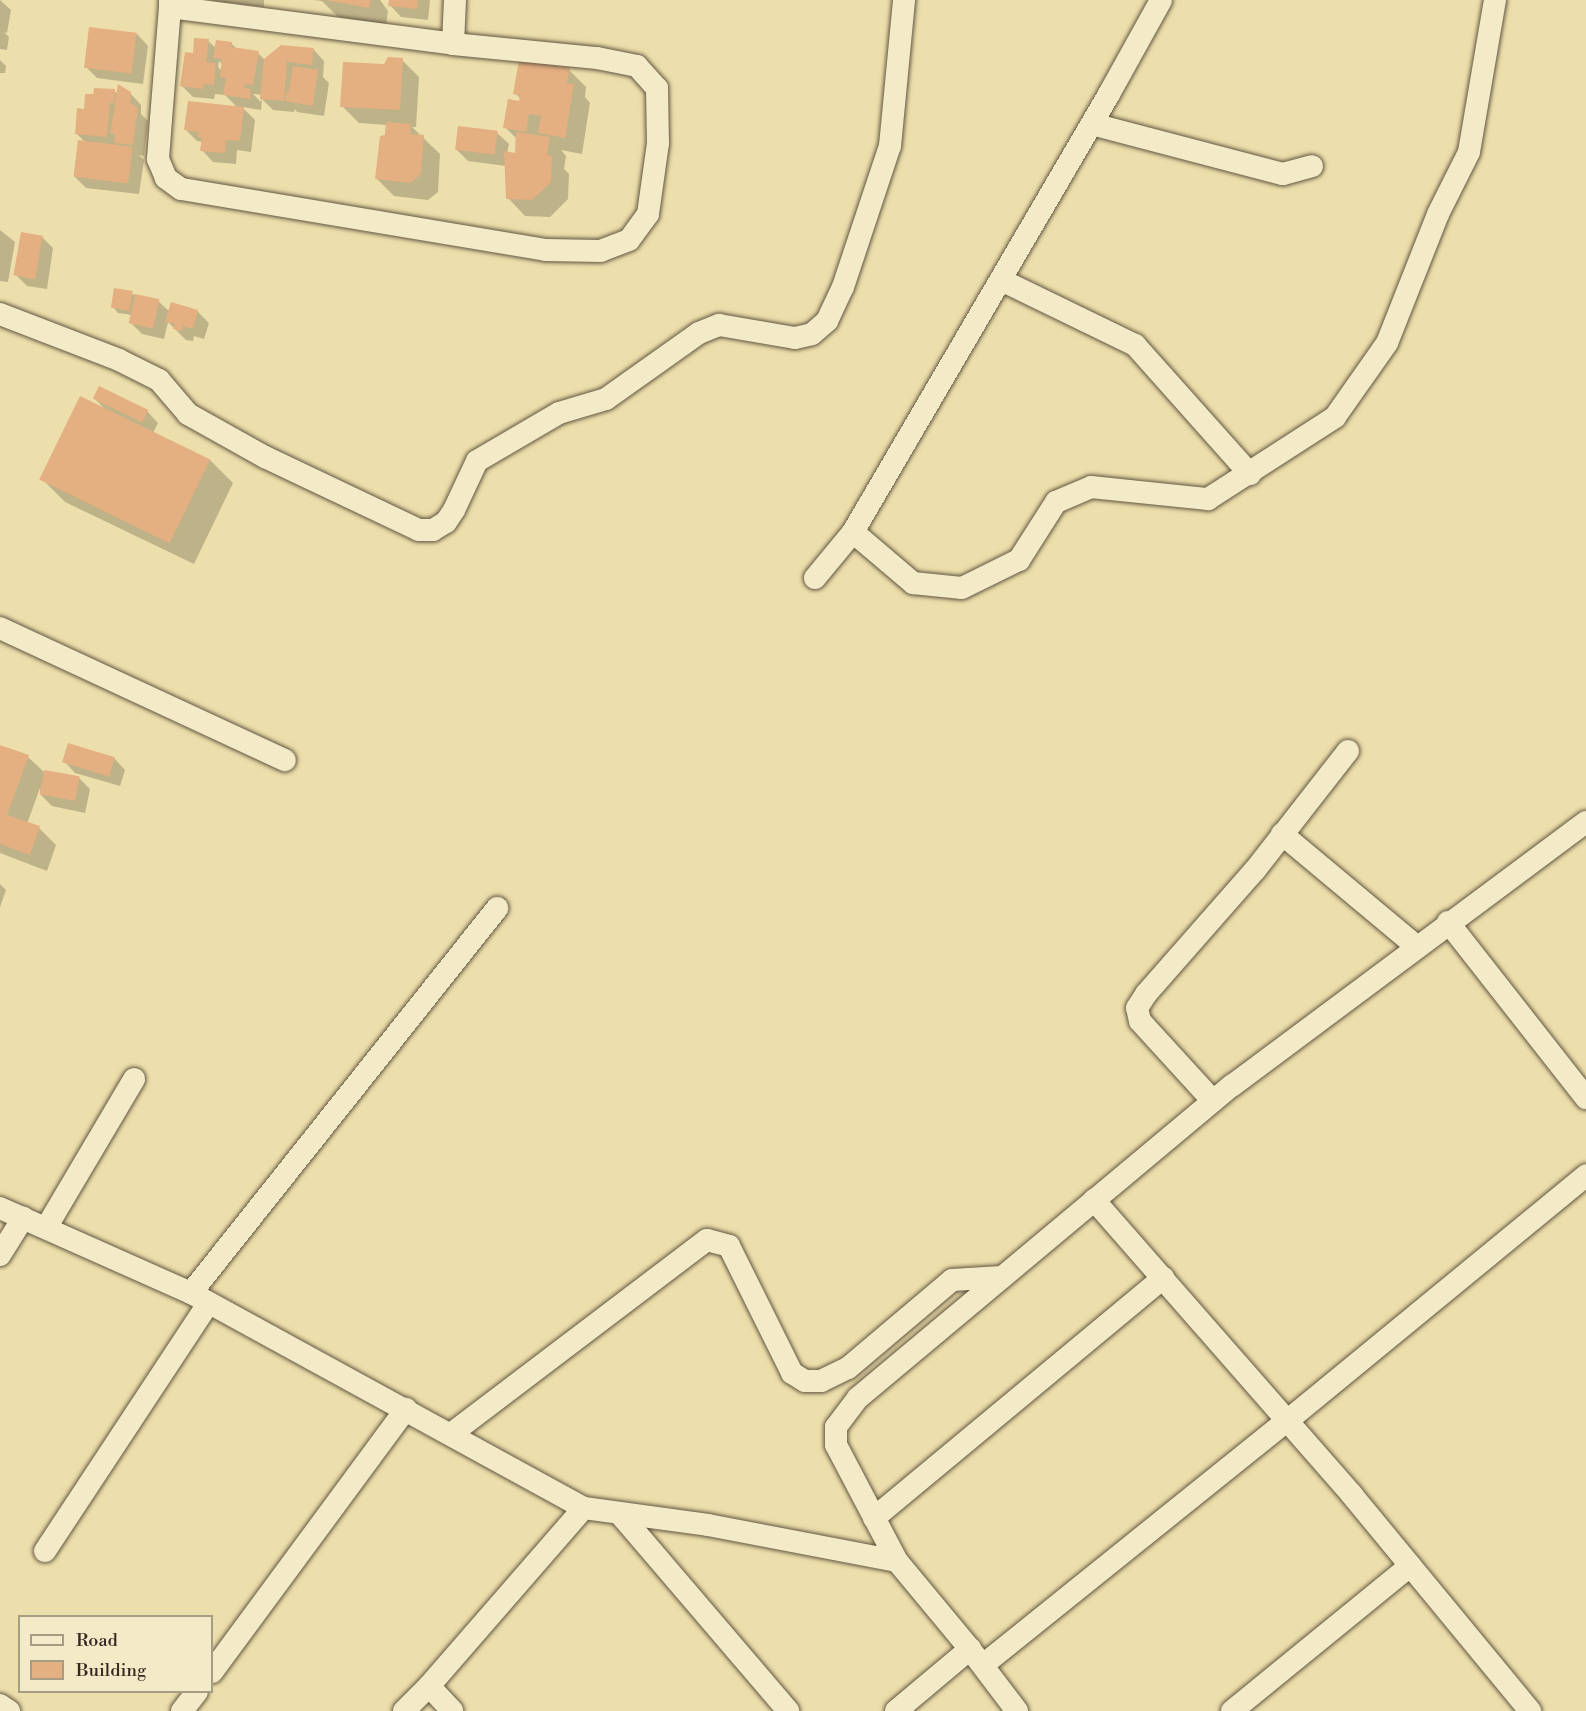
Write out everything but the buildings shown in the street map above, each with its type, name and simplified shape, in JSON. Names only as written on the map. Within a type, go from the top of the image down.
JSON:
[{"type":"street","points":[[453,44],[455,0]]},
{"type":"street","points":[[0,314],[119,360],[159,380],[188,414],[265,457],[419,530],[433,530],[446,522],[454,510],[477,462],[523,432],[559,413],[606,399],[699,333],[718,325],[795,338],[812,334],[827,321],[843,287],[890,146],[904,0]]},
{"type":"street","points":[[815,578],[853,532],[1092,124],[1161,0]]},
{"type":"street","points":[[853,532],[914,583],[962,588],[1019,560],[1056,502],[1091,487],[1208,499],[1335,417],[1387,343],[1438,214],[1469,152],[1495,0]]},
{"type":"street","points":[[170,3],[453,44],[597,58],[637,66],[657,88],[658,142],[648,214],[629,240],[601,251],[546,250],[181,189],[166,178],[158,159],[170,3]]},
{"type":"street","points":[[1092,124],[1283,174],[1312,166]]},
{"type":"street","points":[[1001,280],[1135,345],[1250,474]]},
{"type":"street","points":[[0,628],[285,760]]},
{"type":"street","points":[[1213,1101],[1140,1021],[1137,1008],[1146,994],[1218,913],[1348,751]]},
{"type":"street","points":[[1017,1711],[897,1561],[836,1445],[836,1427],[858,1398],[1213,1101],[1448,922],[1586,822]]},
{"type":"street","points":[[1282,834],[1416,946]]},
{"type":"street","points":[[45,1551],[200,1299],[497,908]]},
{"type":"street","points":[[1448,922],[1586,1098]]},
{"type":"street","points":[[46,1228],[134,1078]]},
{"type":"street","points":[[896,1711],[976,1657],[1287,1421],[1586,1175]]},
{"type":"street","points":[[1094,1200],[1287,1421],[1530,1711]]},
{"type":"street","points":[[0,1208],[200,1299],[406,1409],[584,1508],[708,1525],[897,1561]]},
{"type":"street","points":[[0,1255],[22,1218]]},
{"type":"street","points":[[451,1434],[707,1240],[729,1246],[792,1373],[805,1381],[821,1381],[848,1368],[951,1280],[1002,1276]]},
{"type":"street","points":[[874,1518],[1163,1278]]},
{"type":"street","points":[[213,1671],[406,1409]]},
{"type":"street","points":[[404,1711],[429,1686],[584,1508]]},
{"type":"street","points":[[620,1514],[788,1711]]},
{"type":"street","points":[[1232,1711],[1410,1566]]},
{"type":"street","points":[[429,1686],[452,1711]]},
{"type":"street","points":[[182,1711],[196,1693]]},
{"type":"street","points":[[0,1705],[9,1711]]}]
